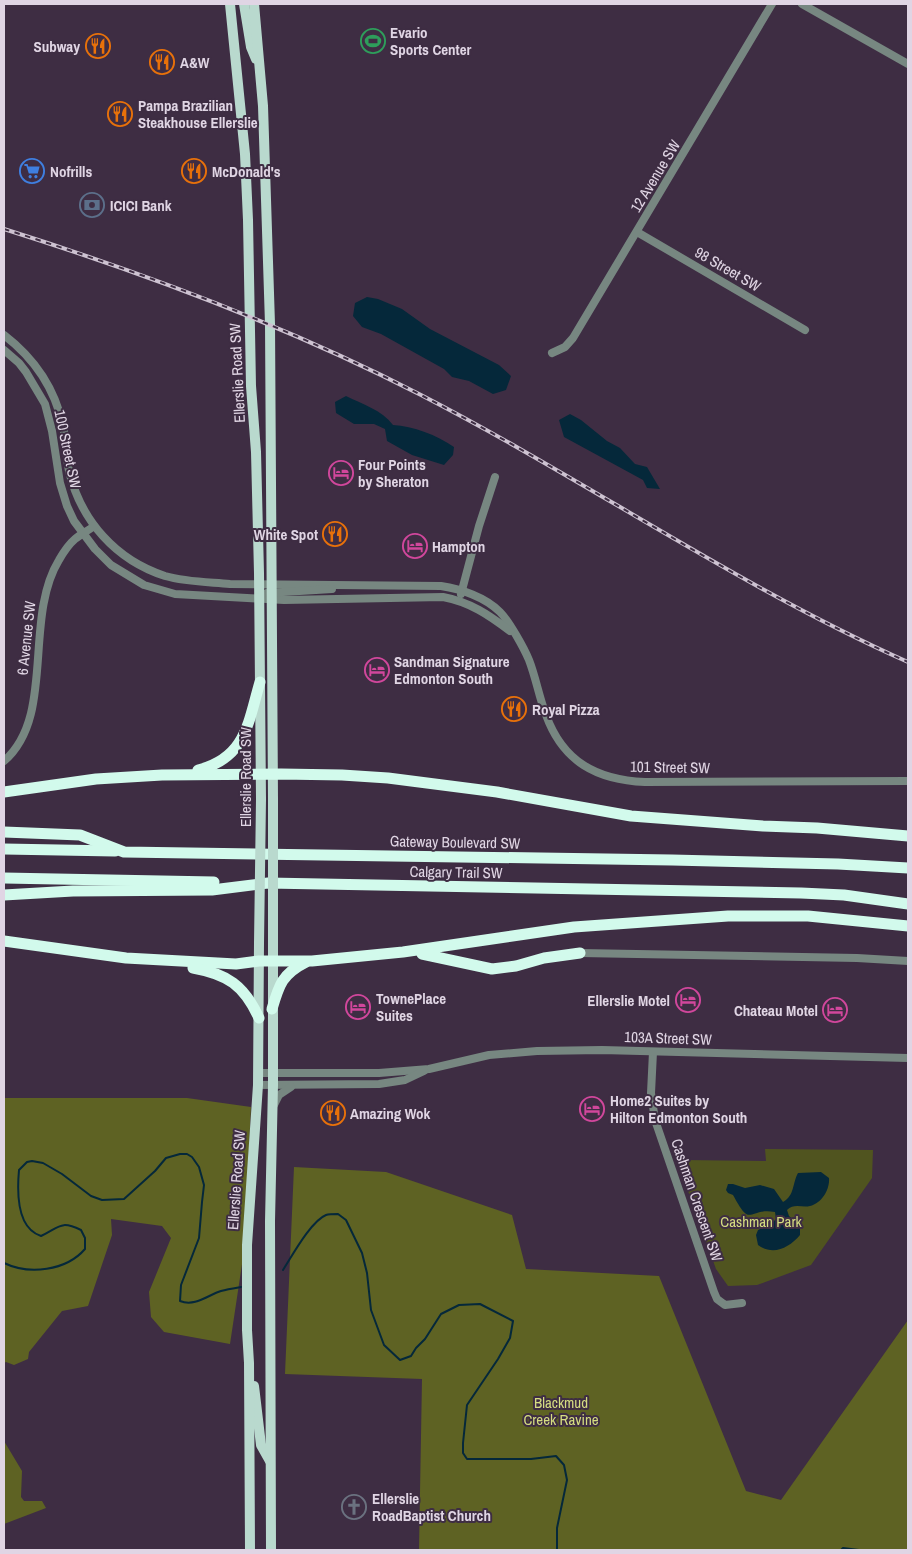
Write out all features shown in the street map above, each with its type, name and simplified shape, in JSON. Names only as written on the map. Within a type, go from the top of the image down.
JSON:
[{"type":"highway","points":[[162,775],[211,767],[230,754],[237,746],[247,727],[260,682]]},
{"type":"highway","points":[[4,792],[96,779],[162,775],[342,775],[388,778],[497,792],[631,816],[908,836]]},
{"type":"highway","name":"Gateway Boulevard SW","points":[[4,832],[80,835],[124,852],[691,861],[838,864],[908,868]]},
{"type":"highway","points":[[4,849],[124,852]]},
{"type":"highway","points":[[4,878],[268,883]]},
{"type":"highway","name":"Calgary Trail SW","points":[[4,895],[73,891],[212,890],[268,883],[801,893],[908,904]]},
{"type":"highway","points":[[844,896],[908,898]]},
{"type":"highway","points":[[4,942],[146,959],[236,964],[259,961],[312,961],[403,952],[574,927],[728,916],[808,916],[908,926]]},
{"type":"highway","points":[[403,952],[439,956],[492,969],[516,966],[544,958],[580,953]]},
{"type":"highway","points":[[146,959],[200,969],[223,976],[238,986],[252,1003],[259,1018]]},
{"type":"highway","points":[[272,1009],[278,988],[286,975],[293,969],[312,961]]},
{"type":"main road","name":"Ellerslie Road SW","points":[[230,4],[245,164],[251,386],[256,452],[260,682],[267,774],[273,800],[273,1109],[270,1221],[271,1550]]},
{"type":"main road","points":[[244,4],[251,47],[260,66]]},
{"type":"main road","name":"Ellerslie Road SW","points":[[250,1550],[247,1245],[258,1085],[261,799],[267,774],[272,592],[270,324],[264,116],[255,6]]},
{"type":"main road","points":[[249,1363],[257,1400],[261,1444],[271,1462]]},
{"type":"street","name":"12 Avenue SW","points":[[552,354],[565,346],[573,338],[772,4]]},
{"type":"street","points":[[802,4],[908,64]]},
{"type":"street","name":"98 Street SW","points":[[637,232],[805,330]]},
{"type":"street","name":"100 Street SW","points":[[4,335],[18,346],[47,383],[57,404],[63,426],[68,468],[84,512],[94,526],[119,552],[133,562],[166,576],[195,582],[259,584],[272,592]]},
{"type":"street","name":"100 Street SW","points":[[4,350],[26,372],[45,404],[52,431],[57,471],[67,506],[83,534],[95,550],[111,565],[144,585],[175,594],[259,598]]},
{"type":"street","points":[[460,601],[479,526],[495,477]]},
{"type":"street","name":"6 Avenue SW","points":[[4,761],[18,745],[26,731],[33,700],[42,606],[50,577],[75,539],[94,526]]},
{"type":"street","name":"101 Street SW","points":[[272,592],[315,591],[352,585],[441,586],[462,591],[484,601],[501,612],[529,660],[553,732],[574,759],[603,776],[645,782],[908,781]]},
{"type":"street","points":[[259,598],[266,593],[272,592]]},
{"type":"street","name":"101 Street SW","points":[[272,592],[333,600],[436,597],[460,601],[484,612],[516,636]]},
{"type":"street","points":[[580,953],[847,958],[908,961]]},
{"type":"street","name":"103A Street SW","points":[[258,1073],[370,1074],[429,1068],[489,1055],[602,1050],[908,1058]]},
{"type":"street","name":"Cashman Crescent SW","points":[[654,1052],[652,1092],[655,1120],[714,1292],[717,1299],[725,1305],[742,1303]]},
{"type":"street","name":"103A Street SW","points":[[258,1085],[368,1085],[389,1083],[405,1080],[429,1068]]},
{"type":"street","points":[[273,1109],[279,1095],[296,1085]]},
{"type":"green space","points":[[4,1098],[187,1098],[251,1107],[244,1251],[230,1344],[164,1332],[151,1317],[149,1292],[171,1238],[162,1226],[111,1219],[112,1235],[88,1306],[62,1311],[29,1352],[28,1359],[14,1365],[4,1363]]},
{"type":"green space","name":"Cashman Park","points":[[765,1149],[873,1150],[872,1178],[811,1265],[757,1285],[728,1286],[716,1269],[678,1163],[682,1160],[766,1161]]},
{"type":"green space","name":"Blackmud Creek Ravine","points":[[294,1167],[386,1172],[512,1215],[526,1269],[659,1276],[746,1491],[781,1500],[908,1320],[908,1550],[419,1550],[422,1379],[285,1374]]},
{"type":"green space","points":[[4,1441],[22,1471],[21,1497],[24,1501],[42,1501],[46,1508],[4,1524]]},
{"type":"water","points":[[367,297],[378,299],[402,309],[430,329],[499,365],[511,376],[506,390],[493,394],[469,381],[452,377],[444,369],[381,334],[362,327],[353,316],[355,303]]},
{"type":"water","points":[[346,396],[378,411],[393,425],[417,429],[440,439],[454,447],[453,455],[444,465],[412,455],[387,441],[385,429],[374,424],[354,424],[336,413],[335,402]]},
{"type":"water","points":[[570,414],[581,420],[607,441],[620,448],[635,464],[647,467],[660,489],[647,488],[643,480],[564,437],[559,420]]},
{"type":"water","points":[[821,1172],[829,1178],[828,1187],[822,1199],[810,1206],[792,1207],[787,1210],[789,1216],[800,1226],[800,1235],[786,1247],[775,1250],[769,1250],[758,1245],[756,1235],[758,1230],[771,1224],[776,1219],[775,1212],[766,1211],[751,1215],[747,1214],[739,1206],[733,1195],[726,1190],[728,1184],[745,1188],[760,1185],[774,1189],[783,1202],[790,1196],[798,1173]]},
{"type":"waterway","points":[[4,1263],[25,1269],[47,1269],[68,1262],[85,1249],[85,1238],[81,1230],[74,1227],[69,1225],[60,1226],[41,1236],[33,1232],[27,1225],[18,1198],[19,1170],[27,1162],[43,1163],[62,1174],[91,1196],[102,1200],[124,1199],[155,1171],[166,1158],[187,1154],[192,1157],[199,1167],[204,1185],[199,1238],[181,1285],[180,1301],[196,1302],[221,1291],[241,1287]]},
{"type":"waterway","points":[[283,1270],[314,1224],[326,1215],[338,1214],[346,1220],[362,1253],[367,1273],[371,1310],[384,1345],[400,1360],[411,1356],[425,1339],[441,1314],[459,1305],[480,1304],[513,1321],[510,1338],[467,1405],[463,1453],[467,1459],[531,1459],[556,1456],[564,1465],[567,1480],[557,1528],[557,1550]]},
{"type":"waterway","points":[[841,1550],[843,1548],[859,1550]]},
{"type":"railway","points":[[4,229],[111,264],[216,303],[319,346],[370,370],[421,395],[543,462],[784,601],[908,662]]},
{"type":"place","name":"Evario Sports Center","points":[[373,41]]},
{"type":"place","name":"Subway","points":[[98,46]]},
{"type":"place","name":"A&W","points":[[162,62]]},
{"type":"place","name":"Pampa Brazilian Steakhouse Ellerslie","points":[[120,114]]},
{"type":"place","name":"Nofrills","points":[[32,171]]},
{"type":"place","name":"McDonald's","points":[[194,171]]},
{"type":"place","name":"ICICI Bank","points":[[92,205]]},
{"type":"place","name":"Four Points by Sheraton","points":[[341,473]]},
{"type":"place","name":"White Spot","points":[[335,534]]},
{"type":"place","name":"Hampton","points":[[415,546]]},
{"type":"place","name":"Sandman Signature Edmonton South","points":[[377,670]]},
{"type":"place","name":"Royal Pizza","points":[[514,709]]},
{"type":"place","name":"Ellerslie Motel","points":[[688,1000]]},
{"type":"place","name":"TownePlace Suites","points":[[358,1007]]},
{"type":"place","name":"Chateau Motel","points":[[835,1010]]},
{"type":"place","name":"Home2 Suites by Hilton Edmonton South","points":[[592,1109]]},
{"type":"place","name":"Amazing Wok","points":[[333,1113]]},
{"type":"place","name":"Ellerslie RoadBaptist Church","points":[[354,1507]]}]
